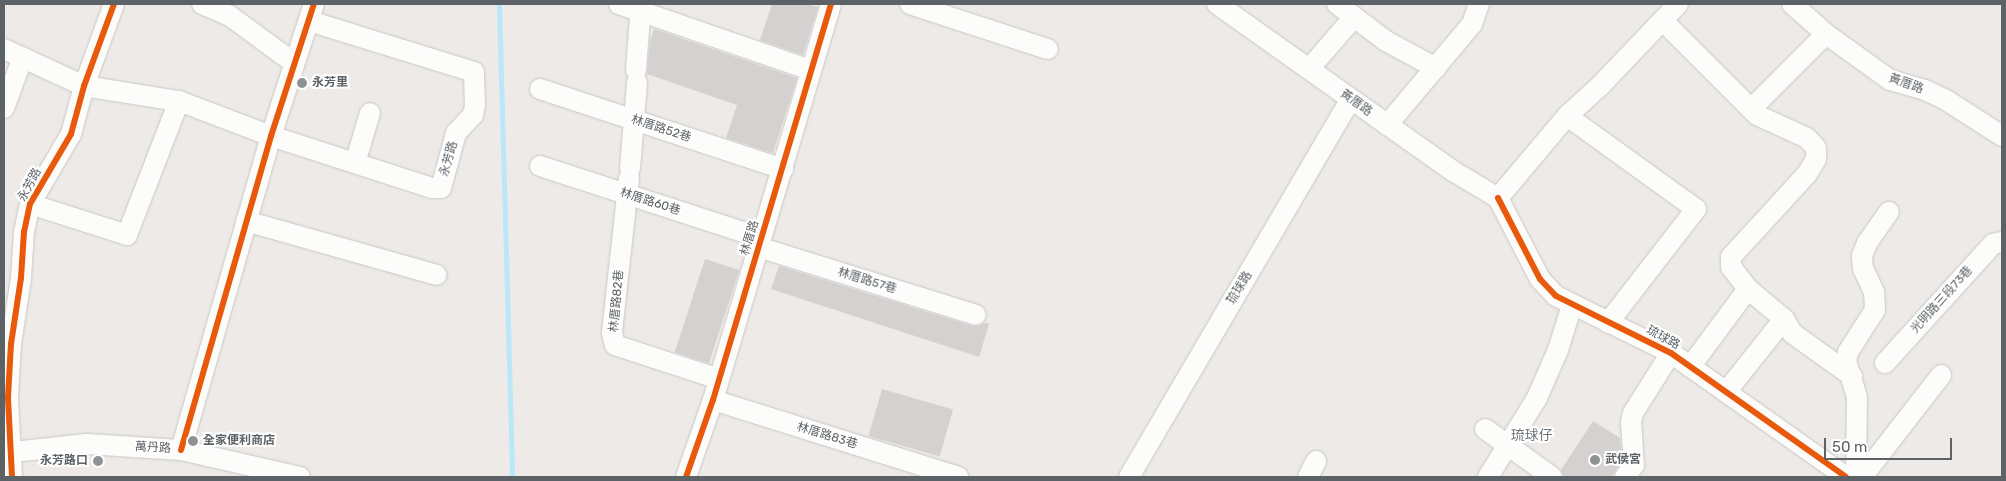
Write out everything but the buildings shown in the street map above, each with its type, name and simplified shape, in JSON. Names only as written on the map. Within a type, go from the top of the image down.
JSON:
[{"type":"street","name":"永芳路","points":[[12,477],[6,453],[9,316],[21,278],[24,232],[30,204],[71,134],[84,86],[114,4]]},
{"type":"street","points":[[202,4],[230,16],[294,63]]},
{"type":"street","points":[[619,4],[640,8],[811,70]]},
{"type":"street","name":"林厝路","points":[[686,477],[713,400],[831,4]]},
{"type":"street","points":[[910,4],[1048,49]]},
{"type":"street","points":[[1337,4],[1386,41],[1436,68]]},
{"type":"street","points":[[1387,125],[1472,24],[1479,4]]},
{"type":"street","points":[[1498,198],[1567,116],[1678,4]]},
{"type":"street","name":"黃厝路","points":[[1792,4],[1826,34],[1890,80],[1925,90],[1946,100],[2002,136]]},
{"type":"street","name":"黃厝路","points":[[1229,7],[1309,69],[1387,125],[1453,171],[1498,198]]},
{"type":"street","name":"永芳路","points":[[4,48],[84,86],[179,101],[271,136],[432,188],[441,188],[456,134],[472,115],[475,106],[474,72],[313,8],[271,136],[182,450]]},
{"type":"street","points":[[629,180],[640,8]]},
{"type":"street","points":[[1309,69],[1354,17]]},
{"type":"street","points":[[1663,21],[1757,115],[1807,138],[1816,148],[1816,159],[1807,174],[1731,256],[1731,267],[1748,289],[1784,318],[1792,333],[1852,376]]},
{"type":"street","points":[[1751,109],[1826,34]]},
{"type":"street","points":[[4,108],[22,57]]},
{"type":"street","name":"林厝路52巷","points":[[540,89],[783,169]]},
{"type":"street","name":"琉球路","points":[[1128,477],[1352,99]]},
{"type":"street","points":[[30,204],[127,235],[179,101]]},
{"type":"street","points":[[355,163],[370,112]]},
{"type":"street","points":[[1567,116],[1696,209],[1608,323]]},
{"type":"street","name":"林厝路60巷","points":[[540,166],[629,180],[760,243]]},
{"type":"street","name":"林厝路82巷","points":[[629,180],[612,333],[615,344],[719,379]]},
{"type":"street","name":"琉球路","points":[[1498,198],[1540,279],[1556,296],[1671,353],[1846,477]]},
{"type":"street","points":[[1856,477],[1857,397],[1846,361],[1848,352],[1875,310],[1874,292],[1863,268],[1862,256],[1867,243],[1889,212]]},
{"type":"street","points":[[246,222],[437,275]]},
{"type":"street","name":"光明路三段73巷","points":[[1885,363],[1993,244],[2002,242]]},
{"type":"street","name":"林厝路57巷","points":[[760,243],[976,315]]},
{"type":"street","points":[[1690,367],[1748,289]]},
{"type":"street","points":[[1488,477],[1538,398],[1558,350],[1572,305]]},
{"type":"street","points":[[1726,392],[1784,318]]},
{"type":"street","name":"琉球路","points":[[1625,477],[1634,464],[1631,422],[1633,413],[1671,353]]},
{"type":"street","points":[[1862,477],[1942,374]]},
{"type":"street","name":"林厝路83巷","points":[[713,400],[950,475]]},
{"type":"street","points":[[1486,429],[1552,477]]},
{"type":"street","name":"萬丹路","points":[[6,453],[87,444],[182,450],[300,477]]},
{"type":"waterway","points":[[499,4],[512,477]]},
{"type":"cycle path","points":[[12,477],[8,397],[11,344],[21,278],[24,232],[30,204],[71,134],[84,86],[114,4]]},
{"type":"cycle path","points":[[181,450],[271,136],[314,4]]},
{"type":"cycle path","points":[[686,477],[713,400],[831,4]]},
{"type":"cycle path","points":[[1498,198],[1540,279],[1556,296],[1671,353],[1846,477]]},
{"type":"place","name":"永芳里","points":[[302,83]]},
{"type":"place","name":"全家便利商店","points":[[193,441]]},
{"type":"place","name":"武侯宮","points":[[1595,460]]},
{"type":"place","name":"永芳路口","points":[[98,461]]},
{"type":"district","name":"琉球仔","points":[[1532,436]]}]
